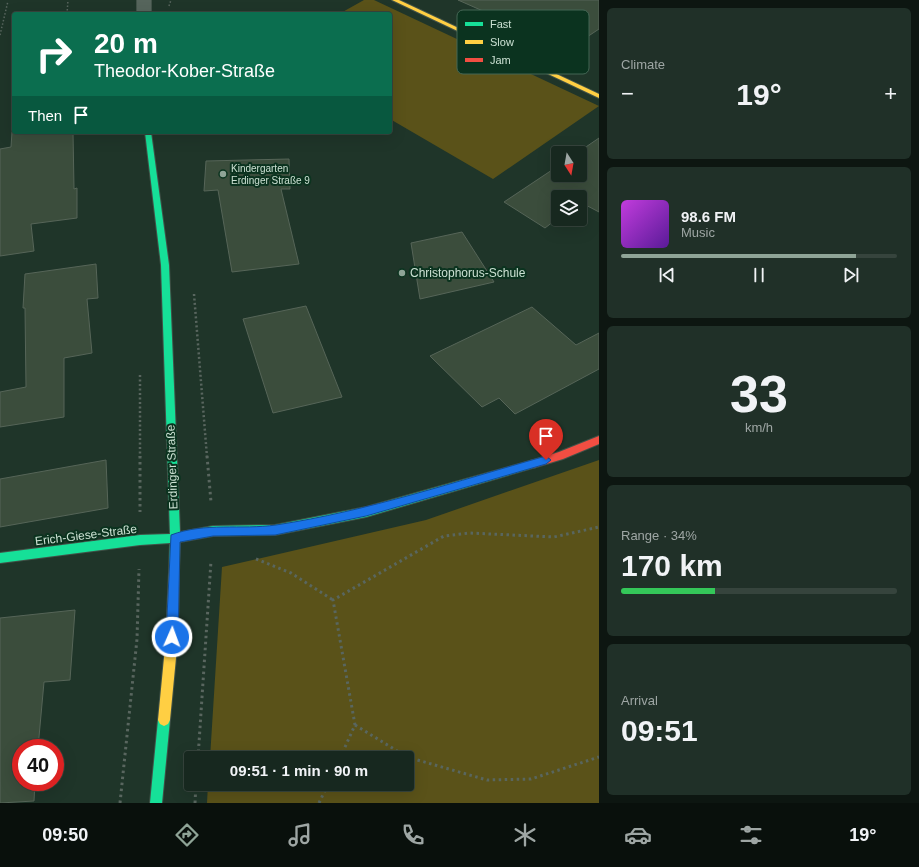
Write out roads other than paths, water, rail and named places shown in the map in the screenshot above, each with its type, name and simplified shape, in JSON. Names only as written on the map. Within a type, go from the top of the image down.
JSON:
[{"type":"street","points":[[144,0],[144,12]]},
{"type":"street","points":[[395,0],[457,28]]},
{"type":"street","points":[[553,74],[599,96]]},
{"type":"street","name":"Erdinger Straße","points":[[148,134],[165,265],[174,538],[172,637],[156,803]]},
{"type":"street","name":"Erich-Giese-Straße","points":[[0,558],[140,540],[174,538],[213,531],[275,530],[366,512],[560,456],[599,440]]},
{"type":"place","name":"Kindergarten Erdinger Straße 9","points":[[223,174]]},
{"type":"place","name":"Christophorus-Schule","points":[[402,273]]}]
